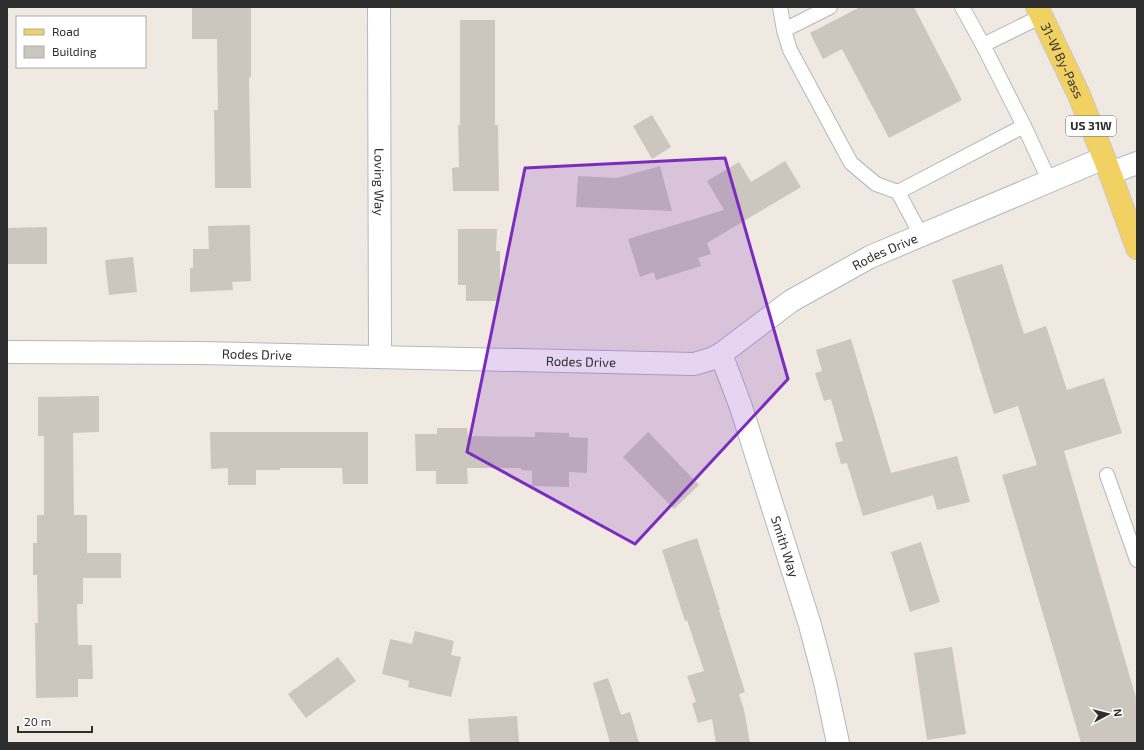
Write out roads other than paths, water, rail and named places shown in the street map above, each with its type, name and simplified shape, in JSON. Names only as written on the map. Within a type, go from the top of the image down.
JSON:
[{"type":"main road","name":"31-W By-Pass","points":[[1039,12],[1079,95],[1107,165],[1137,248]]},
{"type":"street","name":"Loving Way","points":[[379,7],[380,357]]},
{"type":"street","name":"Rodes Drive","points":[[7,352],[158,352],[686,364],[702,362],[721,354],[791,301],[870,257],[1049,180],[1107,165],[1137,163]]},
{"type":"street","name":"Smith Way","points":[[721,354],[744,413],[805,610],[820,662],[838,743]]},
{"type":"lane","points":[[780,7],[784,30],[790,50],[852,163],[876,184],[898,192],[921,235]]},
{"type":"lane","points":[[784,30],[830,7]]},
{"type":"lane","points":[[962,7],[1024,126],[1049,180]]},
{"type":"lane","points":[[983,45],[1039,12]]},
{"type":"lane","points":[[898,192],[1024,126]]},
{"type":"lane","points":[[1107,474],[1137,560]]}]
